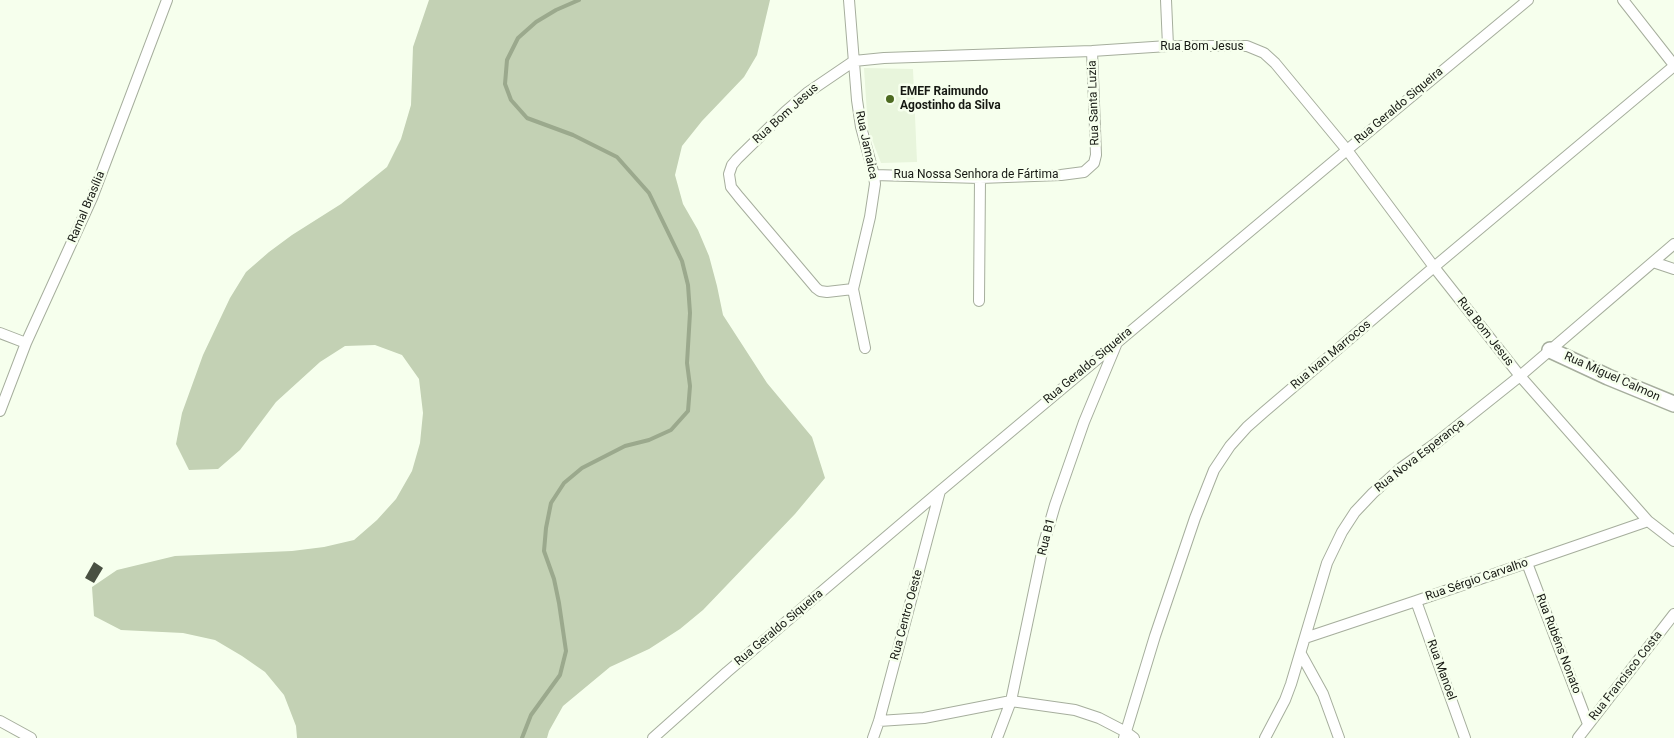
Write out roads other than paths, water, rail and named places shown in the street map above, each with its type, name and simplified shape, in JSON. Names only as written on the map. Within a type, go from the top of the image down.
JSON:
[{"type":"street","name":"Ramal Brasília","points":[[0,411],[26,343],[92,198],[167,0]]},
{"type":"street","name":"Rua Jamaica","points":[[848,0],[861,127],[874,175],[874,195],[870,217],[853,289],[865,348]]},
{"type":"street","points":[[1166,0],[1168,46]]},
{"type":"street","name":"Rua Geraldo Siqueira","points":[[653,738],[727,672],[940,491],[1528,0]]},
{"type":"street","points":[[1623,0],[1674,65]]},
{"type":"street","name":"Rua Bom Jesus","points":[[853,289],[827,292],[816,288],[731,187],[729,174],[732,165],[737,159],[786,111],[807,93],[854,61],[884,58],[1092,51],[1168,46],[1247,46],[1264,53],[1275,62],[1347,150],[1434,267],[1520,376],[1648,521],[1674,541]]},
{"type":"street","name":"Rua Santa Luzia","points":[[1092,51],[1096,155]]},
{"type":"street","name":"Rua Ivan Marrocos","points":[[1128,736],[1156,636],[1195,518],[1208,483],[1219,461],[1247,427],[1264,412],[1674,65]]},
{"type":"street","name":"Rua Nossa Senhora de Fártima","points":[[874,175],[980,178],[1079,174],[1091,167],[1096,155]]},
{"type":"street","points":[[979,301],[980,178]]},
{"type":"street","name":"Rua Nova Esperança","points":[[1265,738],[1285,700],[1301,654],[1327,563],[1342,532],[1355,512],[1401,468],[1436,443],[1520,376],[1674,244]]},
{"type":"street","points":[[1653,262],[1674,268]]},
{"type":"street","points":[[0,333],[26,343]]},
{"type":"street","name":"Rua B1","points":[[997,738],[1011,701],[1044,543],[1055,505],[1084,422],[1118,342]]},
{"type":"street","name":"Rua Miguel Calmon","points":[[1550,350],[1608,378],[1674,404]]},
{"type":"street","name":"Rua Centro Oeste","points":[[873,738],[940,491]]},
{"type":"street","name":"Rua Sérgio Carvalho","points":[[1305,638],[1648,521]]},
{"type":"street","name":"Rua Rubéns Nonato","points":[[1527,563],[1588,724]]},
{"type":"street","name":"Rua Manoel","points":[[1416,601],[1465,738]]},
{"type":"street","name":"Rua Francisco Costa","points":[[1578,738],[1674,614]]},
{"type":"street","points":[[1301,654],[1323,694],[1339,738]]},
{"type":"street","points":[[879,721],[924,718],[1011,701],[1075,710],[1099,718],[1128,736]]},
{"type":"street","points":[[0,721],[31,738]]},
{"type":"waterway","points":[[522,738],[531,715],[560,675],[566,651],[554,579],[544,551],[551,503],[564,483],[582,468],[625,446],[649,440],[671,430],[688,411],[690,386],[687,363],[690,313],[688,285],[682,261],[649,193],[617,157],[573,135],[527,118],[511,100],[505,84],[507,60],[518,38],[536,22],[556,10],[579,0]]},
{"type":"place","name":"EMEF Raimundo Agostinho da Silva","points":[[890,99]]}]
